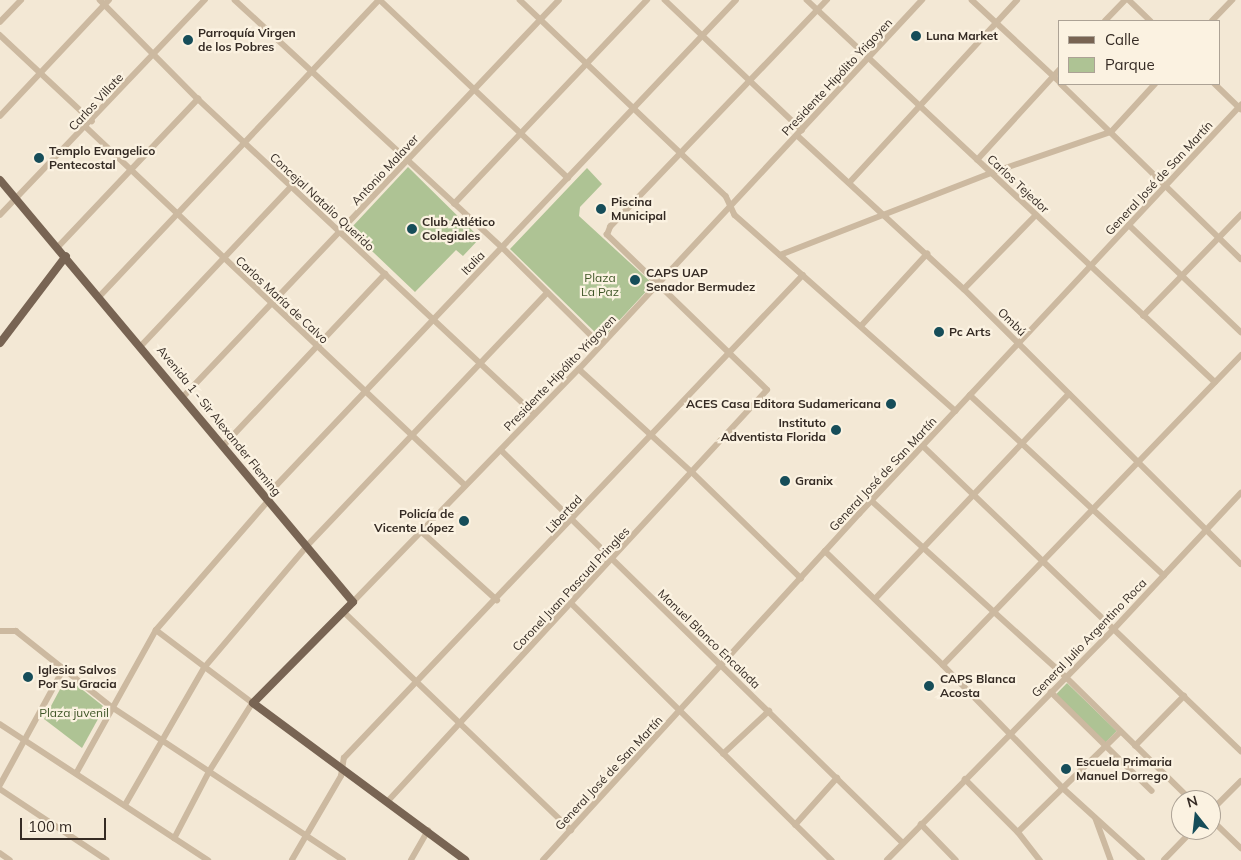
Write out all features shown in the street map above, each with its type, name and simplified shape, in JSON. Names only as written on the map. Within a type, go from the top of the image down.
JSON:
[{"type":"main road","name":"Avenida 1 - Sir Alexander Fleming","points":[[0,180],[142,345],[353,602]]},
{"type":"main road","points":[[2,337],[66,256]]},
{"type":"main road","points":[[353,602],[253,703],[343,767],[466,860]]},
{"type":"street","points":[[0,22],[20,0]]},
{"type":"street","name":"Concejal Natalio Querido","points":[[100,0],[107,2],[154,55],[198,99],[535,414]]},
{"type":"street","name":"Carlos Villate","points":[[0,215],[17,200],[205,0]]},
{"type":"street","points":[[235,0],[502,247],[601,346]]},
{"type":"street","points":[[100,296],[380,0],[568,178]]},
{"type":"street","points":[[520,0],[726,196],[735,215],[956,411]]},
{"type":"street","name":"Antonio Malaver","points":[[184,396],[559,0]]},
{"type":"street","points":[[454,204],[647,0]]},
{"type":"street","points":[[665,0],[802,130]]},
{"type":"street","name":"Italia","points":[[76,772],[156,630],[269,500],[273,489],[736,0]]},
{"type":"street","name":"Carlos Tejedor","points":[[807,0],[1215,382]]},
{"type":"street","points":[[729,353],[607,235],[610,228],[827,0]]},
{"type":"street","name":"Presidente Hipólito Yrigoyen","points":[[353,602],[601,346],[922,0]]},
{"type":"street","points":[[972,0],[1058,81]]},
{"type":"street","points":[[850,183],[1017,0]]},
{"type":"street","points":[[1105,20],[1125,0]]},
{"type":"street","points":[[1129,0],[1150,20]]},
{"type":"street","points":[[1213,20],[1232,0]]},
{"type":"street","points":[[0,116],[107,2]]},
{"type":"street","points":[[0,36],[92,121]]},
{"type":"street","points":[[977,160],[1058,71]]},
{"type":"street","points":[[1062,85],[1241,259]]},
{"type":"street","points":[[780,255],[886,216],[991,173],[1111,132],[1154,85]]},
{"type":"street","points":[[1217,85],[1240,107]]},
{"type":"street","points":[[58,247],[198,99]]},
{"type":"street","name":"General José de San Martín","points":[[543,860],[825,551],[1240,107]]},
{"type":"street","name":"Carlos María de Calvo","points":[[86,127],[270,304],[465,485]]},
{"type":"street","name":"Ombú","points":[[797,135],[964,289],[1241,564]]},
{"type":"street","points":[[142,345],[225,260],[291,187]]},
{"type":"street","points":[[964,289],[1036,215]]},
{"type":"street","points":[[1144,316],[1241,215]]},
{"type":"street","points":[[1129,225],[1241,332]]},
{"type":"street","points":[[861,326],[927,254]]},
{"type":"street","points":[[224,445],[385,274]]},
{"type":"street","name":"Libertad","points":[[292,860],[341,776],[344,758],[497,600],[803,275]]},
{"type":"street","points":[[125,805],[204,668],[307,546],[547,293]]},
{"type":"street","name":"Coronel Juan Pascual Pringles","points":[[388,801],[572,604],[767,390],[729,353]]},
{"type":"street","points":[[943,664],[1043,561],[1136,460],[1241,355]]},
{"type":"street","points":[[579,369],[693,472],[801,578]]},
{"type":"street","points":[[875,599],[1069,394]]},
{"type":"street","points":[[970,395],[1091,510],[1164,575]]},
{"type":"street","points":[[923,446],[1241,751]]},
{"type":"street","name":"Manuel Blanco Encalada","points":[[500,450],[722,664],[903,843]]},
{"type":"street","name":"General Julio Argentino Roca","points":[[887,860],[1114,629],[1241,494]]},
{"type":"street","points":[[872,501],[1066,677],[1181,790]]},
{"type":"street","points":[[421,532],[497,600]]},
{"type":"street","points":[[825,551],[943,664],[1062,788],[1142,860]]},
{"type":"street","points":[[572,604],[832,860]]},
{"type":"street","points":[[344,612],[571,830]]},
{"type":"street","points":[[156,630],[253,703],[210,771],[175,838]]},
{"type":"street","points":[[0,631],[16,632],[112,707],[344,860]]},
{"type":"street","points":[[0,785],[64,668]]},
{"type":"street","points":[[1051,692],[1152,791]]},
{"type":"street","points":[[1135,746],[1184,696]]},
{"type":"street","points":[[723,754],[769,711]]},
{"type":"street","points":[[0,724],[25,738],[175,838],[203,859]]},
{"type":"street","points":[[1018,832],[1120,732]]},
{"type":"street","points":[[796,825],[837,778]]},
{"type":"street","points":[[965,779],[1018,832],[1040,860]]},
{"type":"street","points":[[1221,801],[1241,781]]},
{"type":"street","points":[[0,789],[107,860]]},
{"type":"street","points":[[1095,818],[1111,860]]},
{"type":"street","points":[[922,824],[956,860]]},
{"type":"street","points":[[1221,829],[1241,848]]},
{"type":"street","points":[[411,860],[428,831]]},
{"type":"street","points":[[1164,860],[1183,840]]},
{"type":"street","points":[[0,853],[10,860]]},
{"type":"green space","name":"Club Atlético Colegiales","points":[[408,167],[480,238],[463,256],[456,250],[415,292],[352,232],[352,227]]},
{"type":"green space","name":"Plaza La Paz","points":[[587,168],[602,184],[580,207],[579,216],[653,284],[602,339],[510,249]]},
{"type":"green space","name":"Plaza juvenil","points":[[69,679],[103,706],[103,710],[82,748],[44,719],[65,680]]},
{"type":"green space","points":[[1067,683],[1117,731],[1106,742],[1056,695]]},
{"type":"place","name":"Luna Market","points":[[916,36]]},
{"type":"place","name":"Parroquía Virgen de los Pobres","points":[[188,40]]},
{"type":"place","name":"Templo Evangelico Pentecostal","points":[[39,158]]},
{"type":"place","name":"Piscina Municipal","points":[[601,209]]},
{"type":"place","name":"Club Atlético Colegiales","points":[[412,229]]},
{"type":"place","name":"CAPS UAP Senador Bermudez","points":[[635,280]]},
{"type":"place","name":"Pc Arts","points":[[939,332]]},
{"type":"place","name":"ACES Casa Editora Sudamericana","points":[[891,404]]},
{"type":"place","name":"Instituto Adventista Florida","points":[[836,430]]},
{"type":"place","name":"Granix","points":[[785,481]]},
{"type":"place","name":"Policía de Vicente López","points":[[464,521]]},
{"type":"place","name":"Iglesia Salvos Por Su Gracia","points":[[28,677]]},
{"type":"place","name":"CAPS Blanca Acosta","points":[[929,686]]},
{"type":"place","name":"Escuela Primaria Manuel Dorrego","points":[[1066,769]]}]
